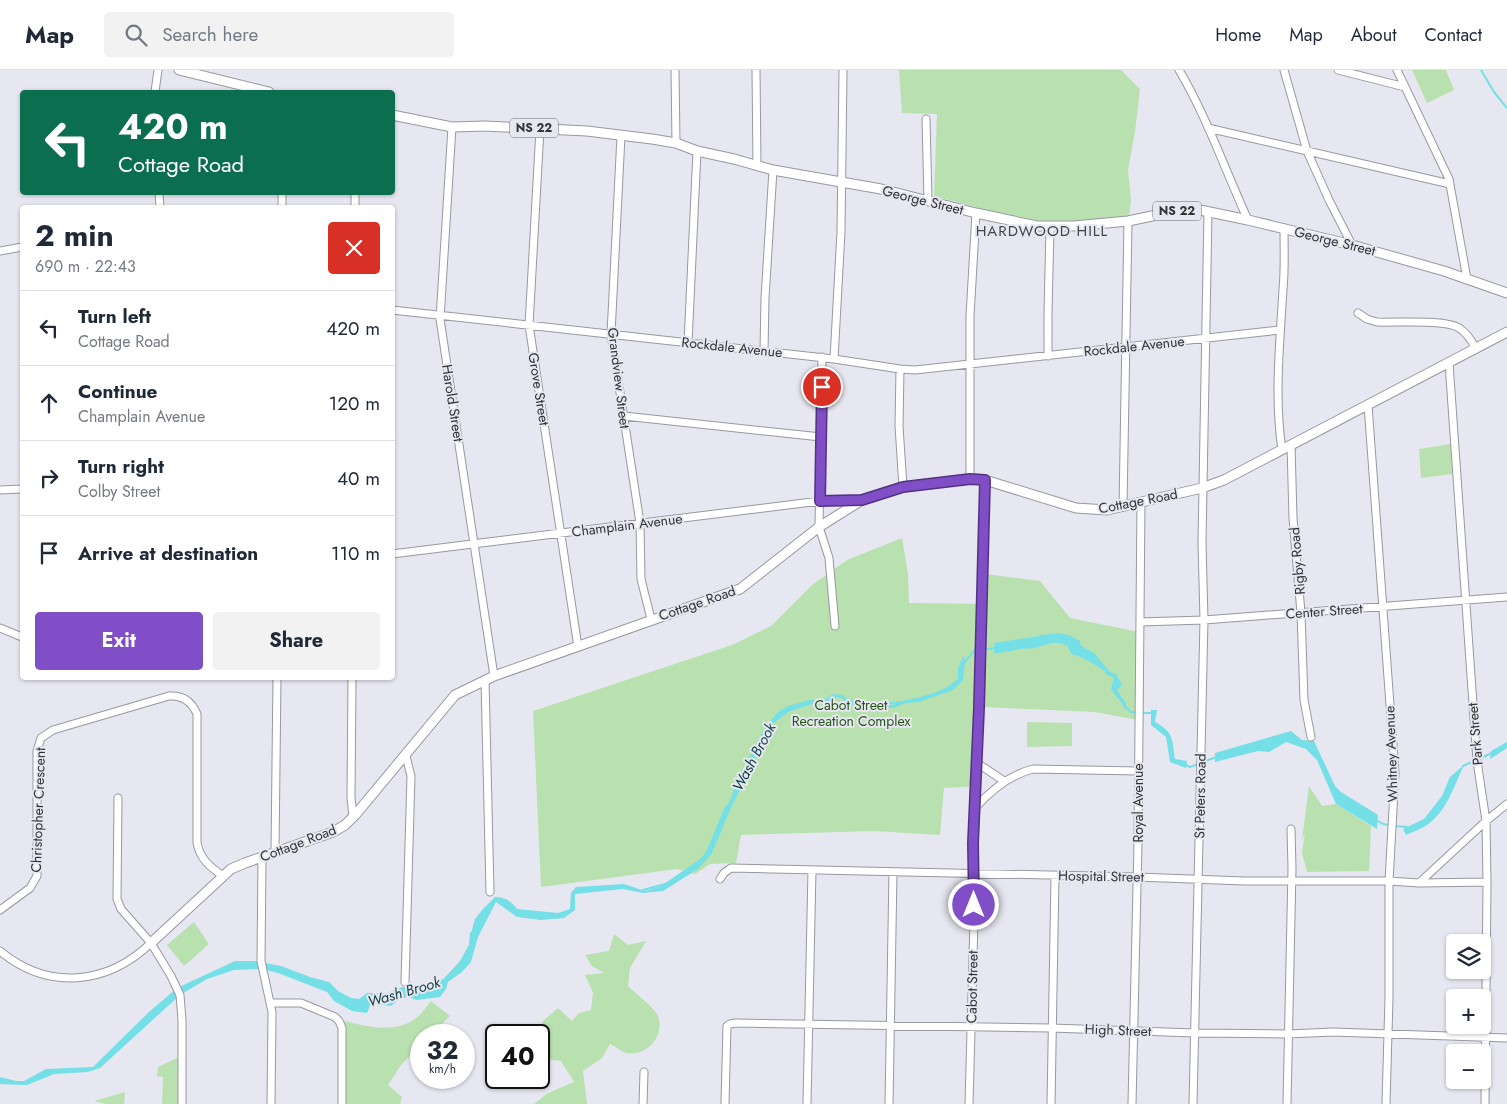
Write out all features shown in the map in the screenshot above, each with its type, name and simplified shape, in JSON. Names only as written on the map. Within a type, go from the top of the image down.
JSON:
[{"type":"main road","points":[[179,70],[261,90]]},
{"type":"main road","name":"George Street","points":[[395,116],[452,127],[485,126],[587,131],[640,137],[676,144],[773,170],[892,192],[1037,226],[1050,227],[1128,221],[1176,211],[1200,210],[1352,245],[1467,279],[1507,293]]},
{"type":"main road","name":"Cottage Road","points":[[151,943],[235,867],[333,832],[345,825],[406,756],[455,695],[494,676],[578,647],[650,619],[740,589],[820,527],[862,500],[903,487],[970,479],[985,480],[1076,508],[1107,510],[1202,488],[1224,480],[1507,332]]},
{"type":"street","points":[[156,90],[158,70]]},
{"type":"street","points":[[675,70],[676,144]]},
{"type":"street","points":[[756,70],[757,166]]},
{"type":"street","points":[[834,359],[843,182],[842,70]]},
{"type":"street","points":[[1179,70],[1194,96],[1248,220]]},
{"type":"street","points":[[1284,70],[1307,151],[1352,245]]},
{"type":"street","points":[[1338,70],[1405,87]]},
{"type":"street","points":[[1397,70],[1450,184],[1467,279]]},
{"type":"street","points":[[926,119],[928,201]]},
{"type":"street","name":"Harold Street","points":[[452,127],[440,315],[494,676]]},
{"type":"street","points":[[1208,128],[1450,184]]},
{"type":"street","name":"Grove Street","points":[[540,129],[529,325],[578,647]]},
{"type":"street","name":"Grandview Street","points":[[621,136],[611,334],[640,523],[640,569],[643,592],[650,619]]},
{"type":"street","points":[[688,343],[697,151]]},
{"type":"street","points":[[764,351],[765,298],[773,170]]},
{"type":"street","name":"St Peters Road","points":[[1193,1104],[1204,620],[1202,488],[1208,212]]},
{"type":"street","points":[[970,479],[969,365],[976,213]]},
{"type":"street","points":[[1122,507],[1128,221]]},
{"type":"street","points":[[1048,356],[1050,227]]},
{"type":"street","name":"Rigby Road","points":[[1284,228],[1279,427],[1286,447],[1301,613],[1304,700],[1311,737]]},
{"type":"street","points":[[0,252],[20,247]]},
{"type":"street","name":"Rockdale Avenue","points":[[395,310],[822,357],[915,370],[1280,330]]},
{"type":"street","points":[[1358,313],[1367,319],[1378,322],[1443,323],[1454,325],[1466,333],[1476,349]]},
{"type":"street","points":[[822,357],[820,527],[829,558],[835,626]]},
{"type":"street","name":"Park Street","points":[[1449,363],[1477,761],[1486,822],[1485,1104]]},
{"type":"street","points":[[900,369],[899,426],[903,487]]},
{"type":"street","name":"Whitney Avenue","points":[[1368,405],[1395,773],[1389,880],[1386,1104]]},
{"type":"street","points":[[624,416],[820,437]]},
{"type":"street","name":"Cabot Street","points":[[969,1104],[973,843],[985,480]]},
{"type":"street","points":[[0,490],[20,489]]},
{"type":"street","name":"Champlain Avenue","points":[[395,554],[820,501],[862,500]]},
{"type":"street","name":"Royal Avenue","points":[[1132,1104],[1141,502]]},
{"type":"street","name":"Center Street","points":[[1140,622],[1204,620],[1507,597]]},
{"type":"street","points":[[0,628],[20,635]]},
{"type":"street","points":[[275,852],[277,680]]},
{"type":"street","points":[[352,680],[351,797],[353,818]]},
{"type":"street","points":[[485,680],[490,892]]},
{"type":"street","name":"Christopher Crescent","points":[[0,910],[30,888],[37,876],[37,750],[41,738],[53,730],[169,696],[179,696],[186,699],[197,714],[196,843],[205,861],[223,876]]},
{"type":"street","points":[[405,982],[411,776],[406,756]]},
{"type":"street","points":[[977,763],[1004,782]]},
{"type":"street","points":[[975,808],[984,797],[1021,772],[1040,768],[1138,771]]},
{"type":"street","points":[[118,798],[117,899],[121,909],[151,943],[180,995],[182,1020],[182,1104]]},
{"type":"street","points":[[1419,883],[1507,804]]},
{"type":"street","points":[[1287,1104],[1292,882],[1291,829]]},
{"type":"street","points":[[262,858],[261,961],[272,1014],[271,1104]]},
{"type":"street","name":"Hospital Street","points":[[720,879],[731,868],[1292,882],[1389,880],[1419,883],[1487,882]]},
{"type":"street","points":[[807,1104],[812,870]]},
{"type":"street","points":[[889,1104],[893,872]]},
{"type":"street","points":[[1051,1104],[1055,876]]},
{"type":"street","name":"Cottage Road","points":[[0,951],[18,964],[32,970],[49,976],[75,978],[98,975],[118,967],[135,957],[151,943]]},
{"type":"street","points":[[271,1003],[301,1003],[335,1017],[339,1021],[342,1028],[342,1104]]},
{"type":"street","name":"High Street","points":[[725,1104],[727,1030],[730,1024],[1051,1028],[1195,1033],[1288,1034],[1333,1032],[1507,1038]]},
{"type":"street","points":[[643,1104],[644,1072]]},
{"type":"green space","points":[[899,70],[1121,70],[1140,89],[1128,170],[1131,200],[1129,216],[1050,223],[983,209],[934,196],[937,114],[902,113]]},
{"type":"green space","points":[[1412,70],[1446,70],[1454,90],[1427,103]]},
{"type":"green space","points":[[1451,444],[1452,474],[1421,478],[1419,449]]},
{"type":"green space","name":"Cabot Street Recreation Complex","points":[[902,538],[908,574],[909,603],[982,604],[985,574],[1040,581],[1070,618],[1144,633],[1143,721],[1095,712],[983,707],[980,786],[944,788],[940,835],[874,831],[741,835],[736,863],[710,864],[695,874],[677,869],[541,887],[533,711],[732,645],[771,626],[812,585],[847,560]]},
{"type":"green space","points":[[1027,722],[1072,723],[1072,746],[1027,747]]},
{"type":"green space","points":[[1309,786],[1322,806],[1336,804],[1371,826],[1369,871],[1307,872],[1302,853],[1305,832],[1302,840]]},
{"type":"green space","points":[[194,922],[209,944],[184,966],[167,945]]},
{"type":"green space","points":[[614,934],[628,945],[646,941],[630,968],[628,986],[658,1016],[660,1023],[657,1037],[648,1048],[635,1053],[627,1053],[610,1044],[602,1058],[583,1071],[587,1104],[534,1104],[548,1093],[574,1082],[561,1061],[550,1059],[550,1024],[542,1024],[543,1021],[558,1008],[572,1021],[579,1013],[591,1010],[593,993],[585,975],[604,973],[592,966],[585,955],[609,951]]},
{"type":"green space","points":[[431,1001],[450,1016],[442,1024],[410,1024],[410,1056],[401,1065],[388,1085],[402,1097],[400,1104],[341,1104],[337,1019],[356,1024],[387,1028],[406,1024],[421,1013]]},
{"type":"green space","points":[[177,1058],[182,1058],[182,1104],[162,1104],[163,1077],[157,1076],[158,1067]]},
{"type":"green space","points":[[125,1092],[124,1104],[106,1104],[94,1101]]},
{"type":"water","points":[[1058,633],[1069,635],[1080,641],[1081,646],[1094,653],[1110,672],[1116,674],[1122,685],[1117,690],[1126,703],[1126,710],[1112,689],[1115,677],[1088,661],[1071,654],[1067,645],[1054,643],[1035,648],[994,653],[994,643]]},
{"type":"water","points":[[964,655],[963,680],[953,690],[919,702],[906,703],[881,711],[860,709],[854,705],[847,705],[842,698],[833,697],[823,704],[810,703],[795,707],[771,725],[731,808],[711,855],[698,869],[663,891],[643,893],[623,889],[575,894],[575,910],[564,918],[541,920],[517,917],[496,902],[478,937],[471,962],[462,972],[448,982],[446,989],[440,997],[417,1000],[408,997],[399,999],[391,1006],[371,1003],[367,1013],[352,1011],[334,1001],[327,992],[278,973],[262,969],[234,970],[207,979],[180,995],[100,1068],[88,1072],[54,1074],[27,1085],[0,1084],[0,1077],[24,1081],[46,1069],[93,1067],[149,1012],[177,988],[235,961],[254,961],[281,966],[329,982],[338,991],[351,998],[359,999],[367,993],[387,993],[402,987],[427,990],[437,986],[460,961],[470,943],[475,919],[495,897],[508,900],[517,909],[558,913],[570,909],[571,893],[576,887],[624,884],[645,891],[661,886],[706,855],[763,731],[778,712],[788,706],[809,700],[822,701],[833,694],[843,695],[848,700],[855,700],[859,705],[881,709],[884,704],[893,705],[926,695],[947,687],[958,680],[958,668]]},
{"type":"water","points":[[1151,710],[1157,710],[1155,722],[1169,733],[1175,759],[1187,761],[1186,768],[1170,762],[1166,737],[1151,725]]},
{"type":"water","points":[[1291,731],[1302,740],[1314,741],[1335,786],[1341,792],[1378,815],[1377,829],[1336,804],[1317,760],[1306,749],[1286,742],[1269,752],[1258,751],[1215,762],[1215,753]]},
{"type":"water","points":[[1507,742],[1507,748],[1490,759],[1491,751]]},
{"type":"water","points":[[1464,765],[1440,813],[1427,825],[1406,835],[1403,829],[1424,819],[1442,796],[1450,777]]},
{"type":"waterway","points":[[1481,70],[1494,92],[1507,108]]},
{"type":"waterway","name":"Wash Brook","points":[[1041,636],[1051,635]]},
{"type":"waterway","name":"Wash Brook","points":[[982,650],[995,648]]},
{"type":"waterway","name":"Wash Brook","points":[[965,662],[974,651],[978,650]]},
{"type":"waterway","name":"Wash Brook","points":[[1106,673],[1115,677],[1112,689],[1118,697]]},
{"type":"waterway","name":"Wash Brook","points":[[948,688],[958,680]]},
{"type":"waterway","name":"Wash Brook","points":[[822,704],[837,696]]},
{"type":"waterway","name":"Wash Brook","points":[[883,707],[884,704],[901,702]]},
{"type":"waterway","name":"Wash Brook","points":[[790,710],[812,703]]},
{"type":"waterway","name":"Wash Brook","points":[[857,703],[869,707]]},
{"type":"waterway","name":"Wash Brook","points":[[1124,705],[1131,712],[1136,712]]},
{"type":"waterway","name":"Wash Brook","points":[[1141,713],[1153,713]]},
{"type":"waterway","name":"Wash Brook","points":[[733,794],[754,751]]},
{"type":"waterway","name":"Wash Brook","points":[[1478,759],[1492,753]]},
{"type":"waterway","name":"Wash Brook","points":[[1202,762],[1217,757]]},
{"type":"waterway","name":"Wash Brook","points":[[1463,766],[1474,761]]},
{"type":"waterway","name":"Wash Brook","points":[[1186,765],[1190,767],[1198,764]]},
{"type":"waterway","name":"Wash Brook","points":[[702,859],[708,850],[726,807]]},
{"type":"waterway","name":"Wash Brook","points":[[1378,821],[1389,825]]},
{"type":"waterway","name":"Wash Brook","points":[[1394,826],[1407,827]]},
{"type":"waterway","name":"Wash Brook","points":[[643,890],[665,884]]},
{"type":"waterway","name":"Wash Brook","points":[[470,943],[471,933]]},
{"type":"waterway","name":"Wash Brook","points":[[415,988],[442,980]]},
{"type":"district","name":"HARDWOOD HILL","points":[[1042,231]]},
{"type":"route","points":[[822,387],[820,501],[862,500],[903,487],[970,479],[985,480],[979,708],[973,843],[974,905]]}]
